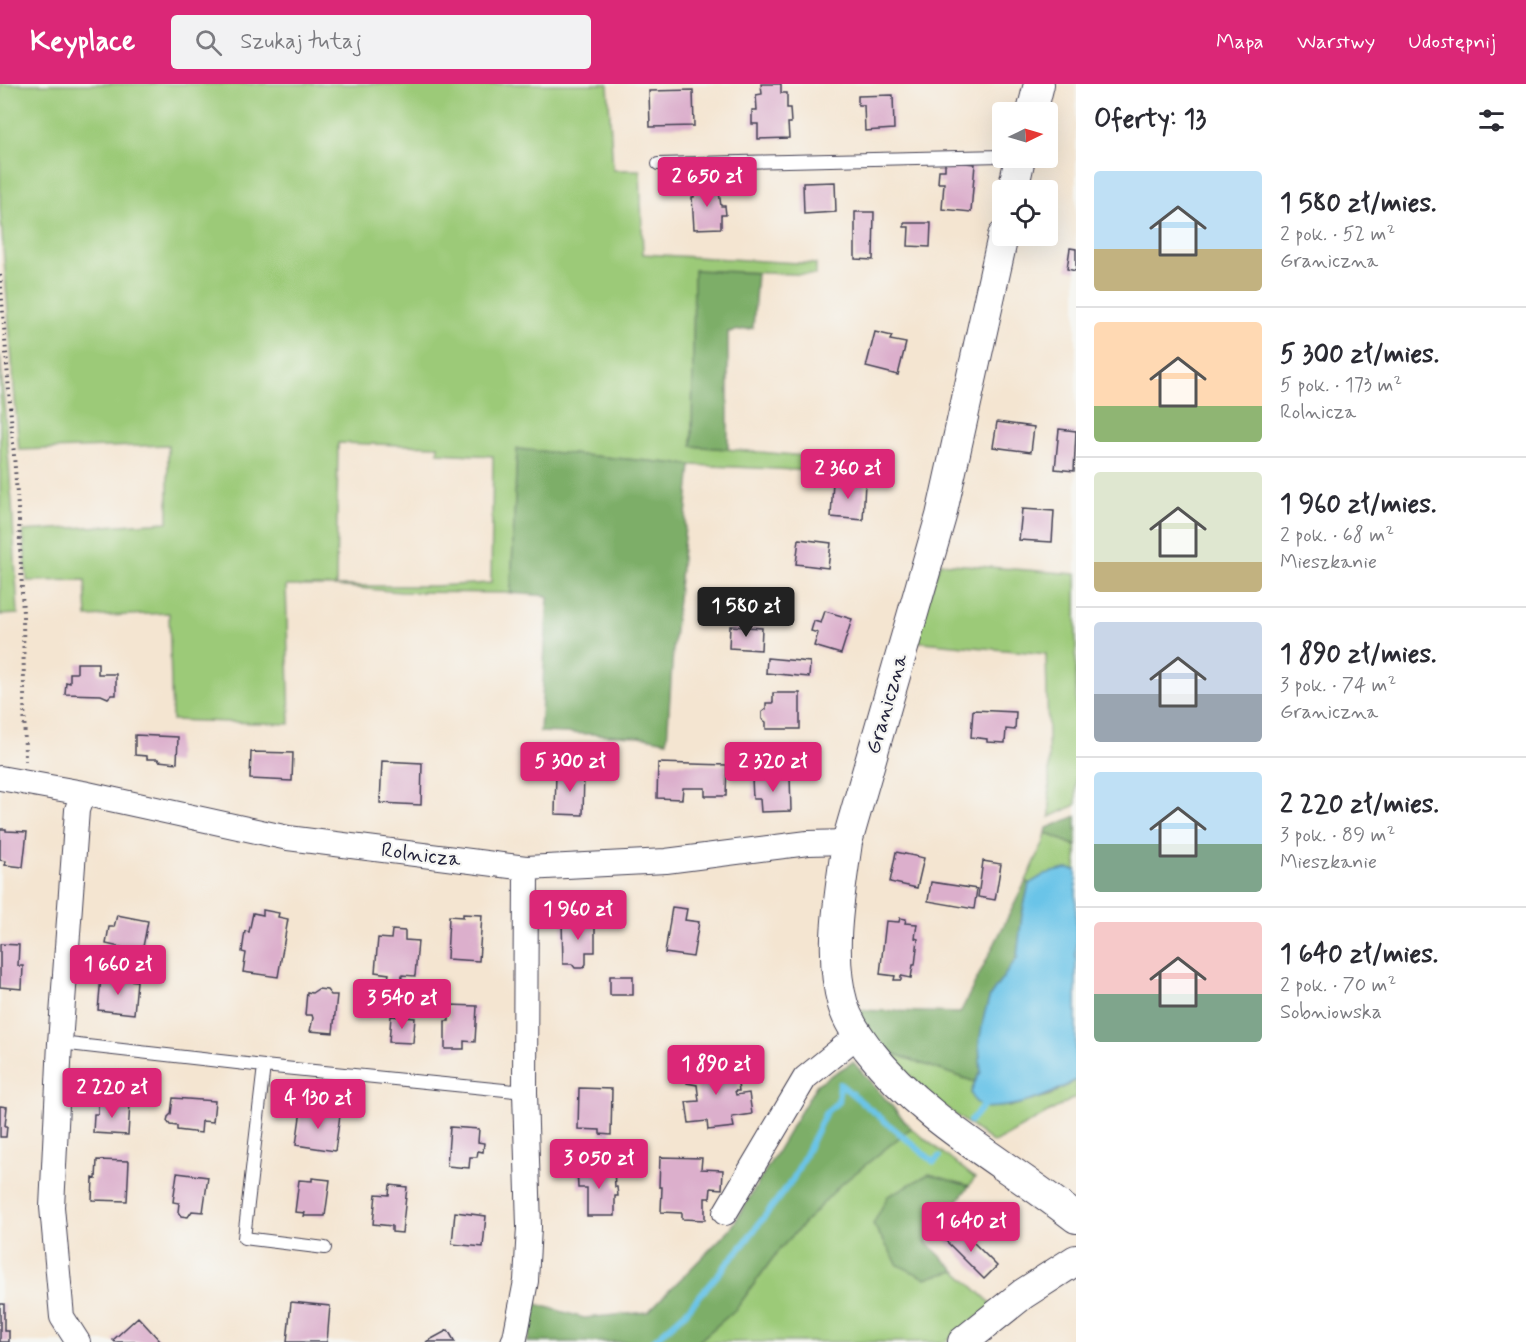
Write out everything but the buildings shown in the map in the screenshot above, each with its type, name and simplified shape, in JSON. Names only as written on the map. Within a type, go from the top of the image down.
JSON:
[{"type":"street","points":[[1034,102],[1039,84]]},
{"type":"street","name":"Graniczna","points":[[1001,246],[941,516],[846,842],[840,892],[837,963],[843,1006],[858,1035],[889,1074],[917,1101],[961,1136],[1076,1218]]},
{"type":"street","name":"Rolnicza","points":[[0,778],[83,793],[288,838],[526,868],[666,861],[808,843],[846,842]]},
{"type":"street","points":[[78,1342],[62,1317],[52,1207],[60,1043],[77,810],[83,793]]},
{"type":"street","points":[[513,1342],[526,1281],[529,1227],[525,1092],[526,868]]},
{"type":"street","points":[[725,1213],[805,1078],[858,1035]]},
{"type":"street","points":[[963,1342],[1023,1294],[1076,1260]]},
{"type":"lane","points":[[658,164],[992,156]]},
{"type":"lane","points":[[60,1043],[525,1092]]},
{"type":"lane","points":[[264,1066],[244,1238],[325,1248]]},
{"type":"path","points":[[0,275],[19,532],[26,743],[24,783]]},
{"type":"green space","points":[[0,84],[608,84],[613,170],[640,170],[643,254],[816,264],[816,275],[694,270],[692,446],[816,457],[815,471],[691,465],[517,449],[511,593],[401,592],[335,586],[286,586],[290,724],[172,720],[169,613],[87,617],[85,580],[27,581],[23,531],[168,522],[168,445],[19,450],[0,208]],"holes":[[[338,443],[438,446],[438,453],[493,456],[491,583],[433,586],[336,586]]]},
{"type":"green space","points":[[694,270],[757,273],[753,328],[728,332],[728,449],[692,446]]},
{"type":"green space","points":[[0,353],[18,614],[0,615]]},
{"type":"green space","points":[[517,449],[691,465],[673,650],[667,741],[639,736],[540,732],[548,596],[511,593]]},
{"type":"green space","points":[[940,563],[1076,574],[1076,805],[1050,817],[1046,654],[914,641]]},
{"type":"green space","points":[[1076,816],[1076,846],[1046,833],[1047,828]]},
{"type":"green space","points":[[1046,833],[1076,846],[1076,870],[1051,873],[1029,884],[1026,881]]},
{"type":"green space","points":[[1026,881],[1029,884],[1022,915],[1017,958],[990,996],[981,1072],[975,1082],[883,1050],[856,1010],[960,1013]]},
{"type":"green space","points":[[883,1050],[975,1082],[971,1093],[1009,1107],[1051,1095],[1076,1080],[1076,1097],[994,1143],[938,1102]]},
{"type":"green space","points":[[853,1062],[911,1128],[838,1187],[778,1251],[736,1309],[698,1342],[527,1342],[533,1303],[584,1318],[648,1312],[732,1227],[817,1084]]},
{"type":"green space","points":[[911,1128],[975,1178],[969,1186],[929,1174],[889,1196],[925,1278],[956,1271],[993,1305],[946,1342],[698,1342],[736,1309],[778,1251],[838,1187]]},
{"type":"green space","points":[[929,1174],[969,1186],[926,1242],[956,1271],[925,1278],[898,1265],[873,1224],[888,1196]]},
{"type":"water","points":[[1066,869],[1076,870],[1076,1080],[1031,1101],[982,1108],[971,1093],[981,1072],[979,1043],[984,1015],[990,996],[1017,958],[1022,915],[1029,884],[1045,874]]},
{"type":"waterway","points":[[652,1342],[685,1313],[743,1245],[793,1179],[826,1112],[838,1102],[840,1084],[934,1162],[939,1157]]},
{"type":"waterway","points":[[970,1121],[985,1104]]}]
